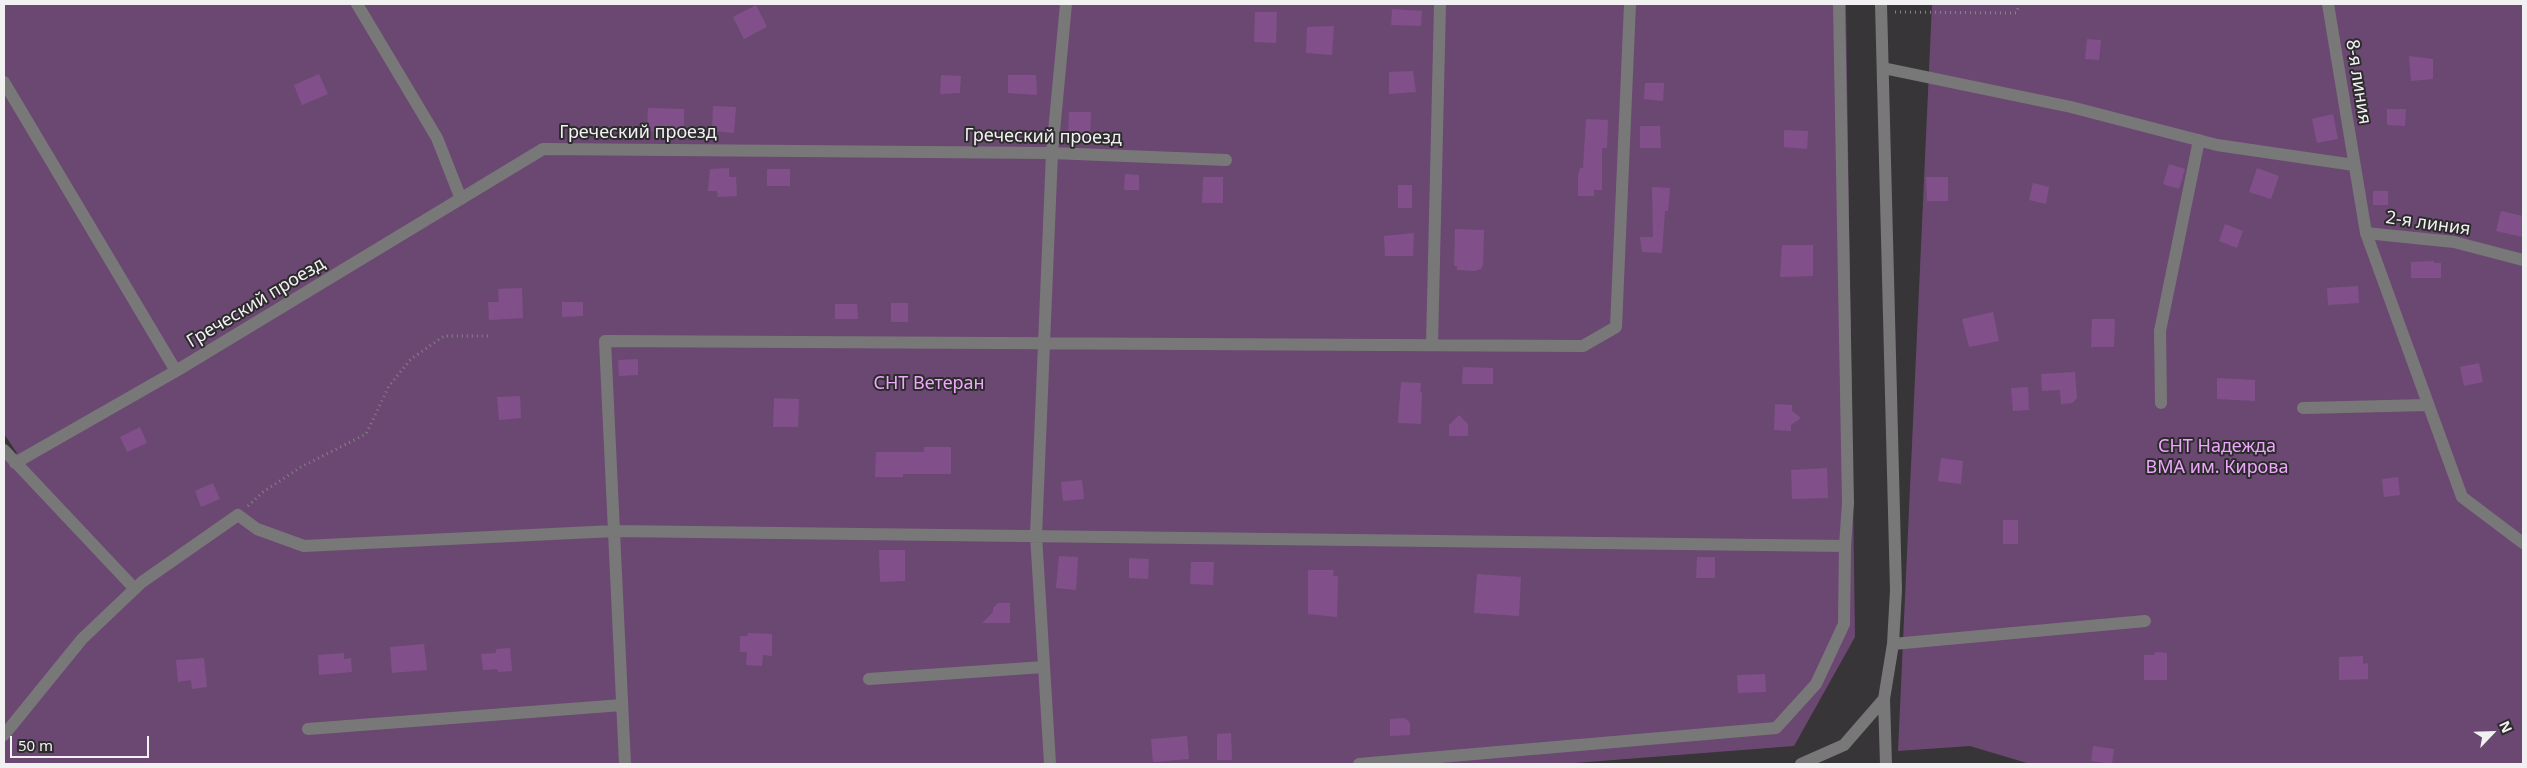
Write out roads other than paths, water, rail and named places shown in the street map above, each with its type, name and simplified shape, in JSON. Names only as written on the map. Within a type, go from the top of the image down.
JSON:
[{"type":"street","points":[[358,4],[437,138],[461,199]]},
{"type":"street","points":[[1050,764],[1036,535],[1052,153],[1066,4]]},
{"type":"street","points":[[1432,345],[1440,4]]},
{"type":"street","points":[[625,764],[605,341],[1583,346],[1616,326],[1630,4]]},
{"type":"street","points":[[1359,764],[1776,728],[1816,684],[1844,624],[1844,546],[1848,504],[1839,4]]},
{"type":"street","name":"8-я линия","points":[[2328,4],[2354,165]]},
{"type":"street","points":[[1884,8],[1883,68],[1896,590],[1893,644],[1884,699],[1886,764]]},
{"type":"street","points":[[1883,68],[2071,107],[2217,145],[2354,165]]},
{"type":"street","points":[[4,82],[176,371]]},
{"type":"street","points":[[2161,403],[2160,331],[2199,140]]},
{"type":"street","name":"Греческий проезд","points":[[15,463],[176,371],[543,149],[1052,153],[1226,160]]},
{"type":"street","name":"2-я линия","points":[[2354,165],[2366,233],[2454,242],[2523,260]]},
{"type":"street","points":[[2366,233],[2462,497],[2523,543]]},
{"type":"street","points":[[2303,408],[2428,405]]},
{"type":"street","points":[[4,450],[135,590]]},
{"type":"street","points":[[4,735],[82,639],[135,590],[238,515],[257,529],[304,546],[614,531],[1844,546]]},
{"type":"street","points":[[1893,644],[2145,622]]},
{"type":"street","points":[[869,679],[1044,667]]},
{"type":"street","points":[[1801,764],[1844,745],[1884,699]]},
{"type":"street","points":[[308,729],[622,705]]},
{"type":"park label","name":"СНТ Ветеран","points":[[929,384]]},
{"type":"park label","name":"СНТ Надежда ВМА им. Кирова","points":[[2217,457]]}]
